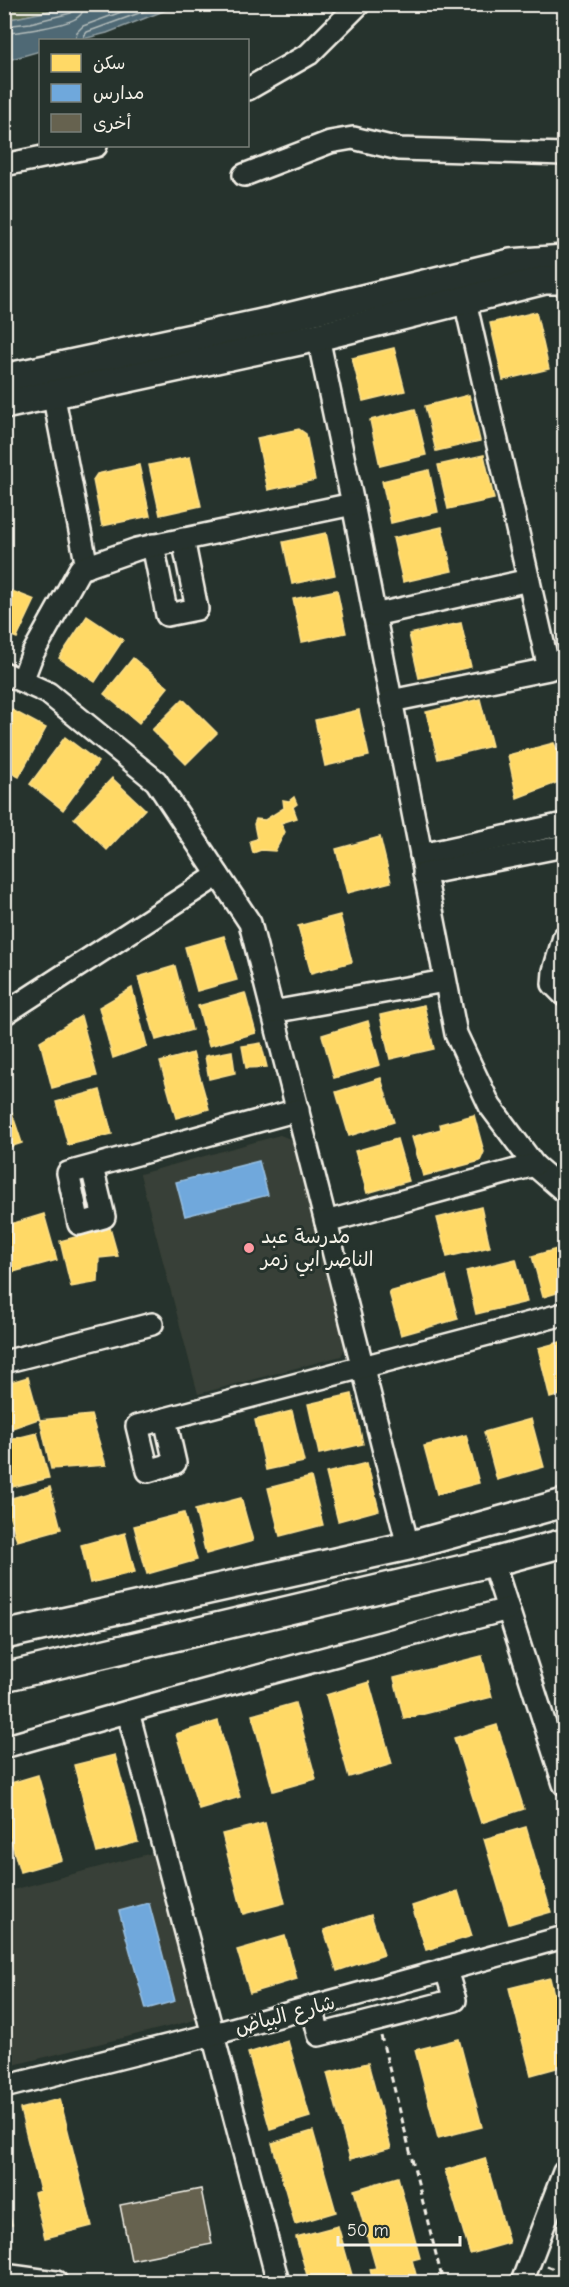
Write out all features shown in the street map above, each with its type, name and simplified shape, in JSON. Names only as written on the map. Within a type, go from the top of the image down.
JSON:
[{"type":"main road","points":[[4,378],[267,322],[510,262],[564,259]]},
{"type":"main road","points":[[4,405],[318,337],[544,280],[564,280]]},
{"type":"main road","points":[[4,1635],[408,1546],[564,1503]]},
{"type":"main road","points":[[4,1677],[494,1562],[564,1543]]},
{"type":"street","points":[[249,88],[309,54],[359,4]]},
{"type":"street","points":[[244,175],[330,142],[353,138],[399,149],[564,154]]},
{"type":"street","points":[[4,165],[91,147]]},
{"type":"street","points":[[391,701],[549,669],[465,301]]},
{"type":"street","points":[[318,337],[353,504],[456,1034],[490,1106],[534,1165],[564,1191]]},
{"type":"street","points":[[53,393],[87,567]]},
{"type":"street","points":[[353,504],[153,545],[80,569],[32,655],[13,677],[48,693],[156,781],[250,923],[408,1546]]},
{"type":"street","points":[[153,545],[167,615],[197,609],[183,539]]},
{"type":"street","points":[[374,615],[529,580]]},
{"type":"street","points":[[422,864],[564,824]]},
{"type":"street","points":[[422,864],[564,846]]},
{"type":"street","points":[[4,1014],[218,874]]},
{"type":"street","points":[[564,937],[554,971],[553,984],[564,995]]},
{"type":"street","points":[[272,1012],[445,981]]},
{"type":"street","points":[[92,1167],[104,1217],[79,1224],[68,1173],[298,1110]]},
{"type":"street","points":[[326,1222],[534,1165]]},
{"type":"street","points":[[165,1419],[175,1463],[148,1470],[137,1426],[564,1314]]},
{"type":"street","points":[[4,1362],[152,1324]]},
{"type":"street","points":[[494,1562],[564,1784]]},
{"type":"street","points":[[4,1747],[508,1609]]},
{"type":"street","points":[[128,1712],[278,2283]]},
{"type":"street","name":"شارع البياض","points":[[4,2087],[214,2034],[564,1937]]},
{"type":"street","points":[[312,2007],[319,2035],[455,2000],[446,1970]]},
{"type":"street","points":[[522,2283],[564,2172]]},
{"type":"street","points":[[4,2275],[56,2283]]},
{"type":"path","points":[[377,2020],[443,2283]]},
{"type":"shaded area","points":[[280,1135],[295,1141],[346,1346],[341,1356],[198,1394],[140,1174]]},
{"type":"shaded area","points":[[156,1852],[198,2012],[195,2020],[5,2067],[5,1892]]},
{"type":"green space","points":[[4,5],[80,5],[5,20]]},
{"type":"water","points":[[80,4],[179,5],[107,33],[83,39],[39,39],[39,51],[5,61],[5,20]]},
{"type":"building: سكن","points":[[536,312],[549,369],[503,380],[490,323]]},
{"type":"building: سكن","points":[[394,348],[405,391],[363,401],[352,358]]},
{"type":"building: سكن","points":[[469,395],[480,441],[436,451],[425,406]]},
{"type":"building: سكن","points":[[415,409],[426,455],[380,466],[370,420]]},
{"type":"building: سكن","points":[[299,429],[306,434],[315,480],[268,490],[257,438]]},
{"type":"building: سكن","points":[[484,455],[494,499],[448,509],[438,465]]},
{"type":"building: سكن","points":[[190,457],[201,506],[160,515],[149,465]]},
{"type":"building: سكن","points":[[139,465],[150,516],[102,526],[93,480],[97,474]]},
{"type":"building: سكن","points":[[429,470],[438,512],[391,523],[382,481]]},
{"type":"building: سكن","points":[[442,527],[452,571],[403,582],[393,538]]},
{"type":"building: سكن","points":[[326,533],[335,575],[292,584],[283,542]]},
{"type":"building: سكن","points":[[4,588],[35,600],[17,638],[4,633]]},
{"type":"building: سكن","points":[[337,590],[346,633],[302,642],[293,599]]},
{"type":"building: سكن","points":[[87,616],[123,640],[95,682],[59,658]]},
{"type":"building: سكن","points":[[461,623],[471,667],[419,678],[409,634]]},
{"type":"building: سكن","points":[[133,658],[168,687],[139,723],[104,694]]},
{"type":"building: سكن","points":[[183,699],[217,733],[186,764],[152,730]]},
{"type":"building: سكن","points":[[480,699],[492,746],[438,759],[426,712]]},
{"type":"building: سكن","points":[[12,710],[46,728],[19,777],[4,769],[4,725]]},
{"type":"building: سكن","points":[[359,710],[369,756],[325,766],[315,720]]},
{"type":"building: سكن","points":[[65,737],[98,762],[63,810],[30,784]]},
{"type":"building: سكن","points":[[554,743],[564,762],[564,780],[517,798],[508,755]]},
{"type":"building: سكن","points":[[112,778],[145,809],[107,850],[74,818]]},
{"type":"building: سكن","points":[[294,797],[297,804],[293,807],[297,818],[281,823],[285,832],[275,851],[261,850],[253,853],[250,841],[257,839],[254,824],[256,819],[265,820],[284,808],[283,800],[289,801]]},
{"type":"building: سكن","points":[[380,837],[391,882],[347,893],[336,849]]},
{"type":"building: سكن","points":[[340,915],[352,962],[311,973],[298,926]]},
{"type":"building: سكن","points":[[224,936],[237,980],[197,991],[185,947]]},
{"type":"building: سكن","points":[[175,966],[192,1030],[156,1040],[138,977]]},
{"type":"building: سكن","points":[[132,988],[147,1046],[113,1058],[99,1007]]},
{"type":"building: سكن","points":[[245,993],[256,1033],[209,1046],[198,1006]]},
{"type":"building: سكن","points":[[424,1005],[434,1049],[390,1059],[380,1015]]},
{"type":"building: سكن","points":[[81,1016],[97,1076],[52,1088],[40,1041]]},
{"type":"building: سكن","points":[[368,1021],[380,1065],[334,1078],[322,1035]]},
{"type":"building: سكن","points":[[261,1043],[267,1067],[246,1068],[242,1046]]},
{"type":"building: سكن","points":[[232,1051],[235,1073],[209,1079],[205,1056]]},
{"type":"building: سكن","points":[[193,1053],[209,1109],[176,1118],[160,1062]]},
{"type":"building: سكن","points":[[381,1078],[394,1122],[349,1136],[336,1092]]},
{"type":"building: سكن","points":[[4,1089],[22,1143],[4,1149]]},
{"type":"building: سكن","points":[[100,1090],[112,1134],[68,1145],[56,1102]]},
{"type":"building: سكن","points":[[474,1115],[484,1152],[480,1161],[423,1176],[412,1137],[441,1129],[440,1124]]},
{"type":"building: سكن","points":[[397,1139],[409,1181],[367,1193],[355,1151]]},
{"type":"building: سكن","points":[[481,1207],[490,1247],[447,1257],[437,1218]]},
{"type":"building: سكن","points":[[44,1214],[57,1260],[13,1272],[4,1242],[4,1226]]},
{"type":"building: سكن","points":[[110,1228],[118,1256],[99,1258],[98,1282],[71,1287],[60,1241]]},
{"type":"building: سكن","points":[[564,1247],[564,1291],[543,1297],[532,1256]]},
{"type":"building: سكن","points":[[516,1259],[527,1302],[476,1314],[466,1271]]},
{"type":"building: سكن","points":[[446,1276],[458,1319],[401,1335],[389,1292]]},
{"type":"building: سكن","points":[[564,1341],[564,1394],[550,1398],[538,1348]]},
{"type":"building: سكن","points":[[28,1377],[40,1420],[4,1431],[4,1384]]},
{"type":"building: سكن","points":[[352,1394],[363,1444],[319,1454],[308,1404]]},
{"type":"building: سكن","points":[[292,1411],[304,1462],[266,1470],[255,1420]]},
{"type":"building: سكن","points":[[91,1415],[106,1465],[51,1469],[40,1420]]},
{"type":"building: سكن","points":[[531,1419],[544,1467],[497,1480],[484,1432]]},
{"type":"building: سكن","points":[[37,1433],[49,1478],[4,1489],[4,1441]]},
{"type":"building: سكن","points":[[466,1435],[479,1483],[437,1494],[424,1446]]},
{"type":"building: سكن","points":[[367,1463],[379,1510],[338,1521],[326,1473]]},
{"type":"building: سكن","points":[[311,1477],[323,1525],[280,1536],[268,1488]]},
{"type":"building: سكن","points":[[50,1487],[61,1529],[17,1541],[5,1500]]},
{"type":"building: سكن","points":[[241,1498],[253,1541],[206,1554],[195,1510]]},
{"type":"building: سكن","points":[[184,1513],[197,1560],[147,1574],[134,1526]]},
{"type":"building: سكن","points":[[125,1533],[135,1572],[90,1583],[81,1545]]},
{"type":"building: سكن","points":[[482,1656],[492,1697],[404,1719],[394,1678]]},
{"type":"building: سكن","points":[[369,1682],[392,1764],[349,1777],[326,1695]]},
{"type":"building: سكن","points":[[295,1703],[316,1779],[273,1791],[252,1715]]},
{"type":"building: سكن","points":[[218,1721],[240,1797],[199,1809],[176,1734]]},
{"type":"building: سكن","points":[[497,1725],[524,1809],[481,1823],[454,1738]]},
{"type":"building: سكن","points":[[115,1755],[138,1842],[97,1853],[74,1765]]},
{"type":"building: سكن","points":[[38,1775],[62,1860],[20,1872],[4,1817],[4,1785]]},
{"type":"building: سكن","points":[[265,1823],[285,1903],[243,1914],[222,1834]]},
{"type":"building: سكن","points":[[526,1827],[551,1912],[509,1924],[484,1839]]},
{"type":"building: سكن","points":[[458,1891],[472,1936],[426,1950],[412,1906]]},
{"type":"building: سكن","points":[[371,1915],[384,1955],[337,1971],[324,1930]]},
{"type":"building: سكن","points":[[285,1936],[297,1979],[250,1993],[237,1950]]},
{"type":"building: سكن","points":[[550,1978],[564,2036],[564,2066],[531,2075],[509,1988]]},
{"type":"building: سكن","points":[[459,2039],[482,2127],[438,2138],[415,2050]]},
{"type":"building: سكن","points":[[288,2041],[310,2117],[270,2129],[248,2053]]},
{"type":"building: سكن","points":[[368,2063],[391,2148],[350,2159],[327,2073]]},
{"type":"building: سكن","points":[[60,2099],[92,2226],[45,2238],[34,2193],[40,2191],[20,2109]]},
{"type":"building: سكن","points":[[313,2131],[336,2212],[295,2224],[272,2143]]},
{"type":"building: سكن","points":[[485,2158],[509,2243],[470,2254],[445,2170]]},
{"type":"building: سكن","points":[[398,2177],[420,2258],[412,2260],[418,2282],[373,2282],[370,2269],[376,2268],[354,2190]]},
{"type":"building: سكن","points":[[4,2193],[12,2225],[4,2227]]},
{"type":"building: سكن","points":[[338,2226],[354,2282],[309,2282],[296,2237]]},
{"type":"building: مدارس","points":[[259,1161],[268,1195],[185,1216],[176,1182]]},
{"type":"building: مدارس","points":[[149,1903],[175,2001],[146,2009],[119,1911]]},
{"type":"building: أخرى","points":[[201,2189],[212,2244],[131,2260],[120,2205]]},
{"type":"place","name":"مدرسة عبد الناصر ابي زمر","points":[[249,1248]]}]
